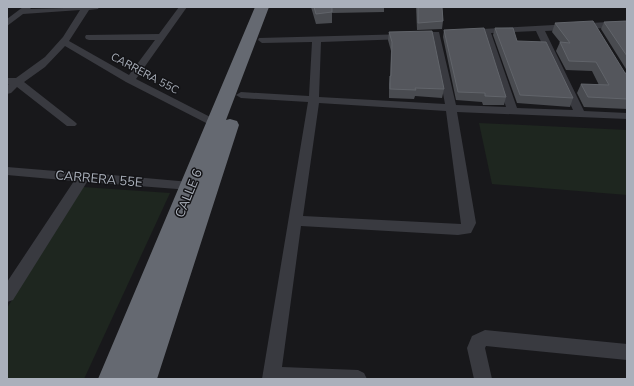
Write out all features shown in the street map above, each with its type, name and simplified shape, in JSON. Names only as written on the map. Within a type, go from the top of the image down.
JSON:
[{"type":"highway","name":"CALLE 6","points":[[113,379],[262,7]]},
{"type":"highway","name":"CALLE 6","points":[[142,379],[241,95],[274,7]]},
{"type":"street","points":[[130,80],[183,7]]},
{"type":"street","points":[[7,23],[26,9],[90,8]]},
{"type":"street","points":[[7,91],[11,81],[42,65],[70,35],[90,8]]},
{"type":"street","points":[[458,33],[627,24]]},
{"type":"street","points":[[592,26],[600,38]]},
{"type":"street","points":[[539,28],[580,114]]},
{"type":"street","points":[[486,31],[513,111]]},
{"type":"street","points":[[295,221],[458,230],[466,229],[469,223],[451,108],[436,34]]},
{"type":"street","points":[[262,40],[414,35]]},
{"type":"street","points":[[89,37],[161,37]]},
{"type":"street","points":[[317,39],[314,100],[271,377],[358,379]]},
{"type":"street","name":"CARRERA 55C","points":[[63,41],[130,80],[216,124]]},
{"type":"street","points":[[11,81],[71,124]]},
{"type":"street","points":[[241,95],[451,108],[627,116]]},
{"type":"street","name":"CARRERA 55E","points":[[7,171],[84,176],[190,186]]},
{"type":"street","points":[[7,295],[84,176]]},
{"type":"street","points":[[483,379],[476,348],[478,341],[485,338],[627,352]]},
{"type":"shaded area","points":[[479,123],[627,130],[627,195],[492,184]]},
{"type":"shaded area","points":[[83,187],[170,193],[84,379],[7,379],[7,308]]},
{"type":"building","points":[[314,7],[332,7],[332,12],[316,14]]},
{"type":"building","points":[[418,7],[442,7],[443,21],[418,23]]},
{"type":"building","points":[[593,21],[627,74],[627,99],[588,97],[581,84],[609,85],[596,62],[569,61],[560,42],[570,43],[555,23]]},
{"type":"building","points":[[627,21],[627,56],[604,22]]},
{"type":"building","points":[[484,28],[506,97],[485,96],[485,93],[458,92],[444,30]]},
{"type":"building","points":[[495,28],[513,28],[517,41],[546,42],[573,98],[520,95]]},
{"type":"building","points":[[432,31],[444,89],[390,89],[392,42],[389,32]]}]
